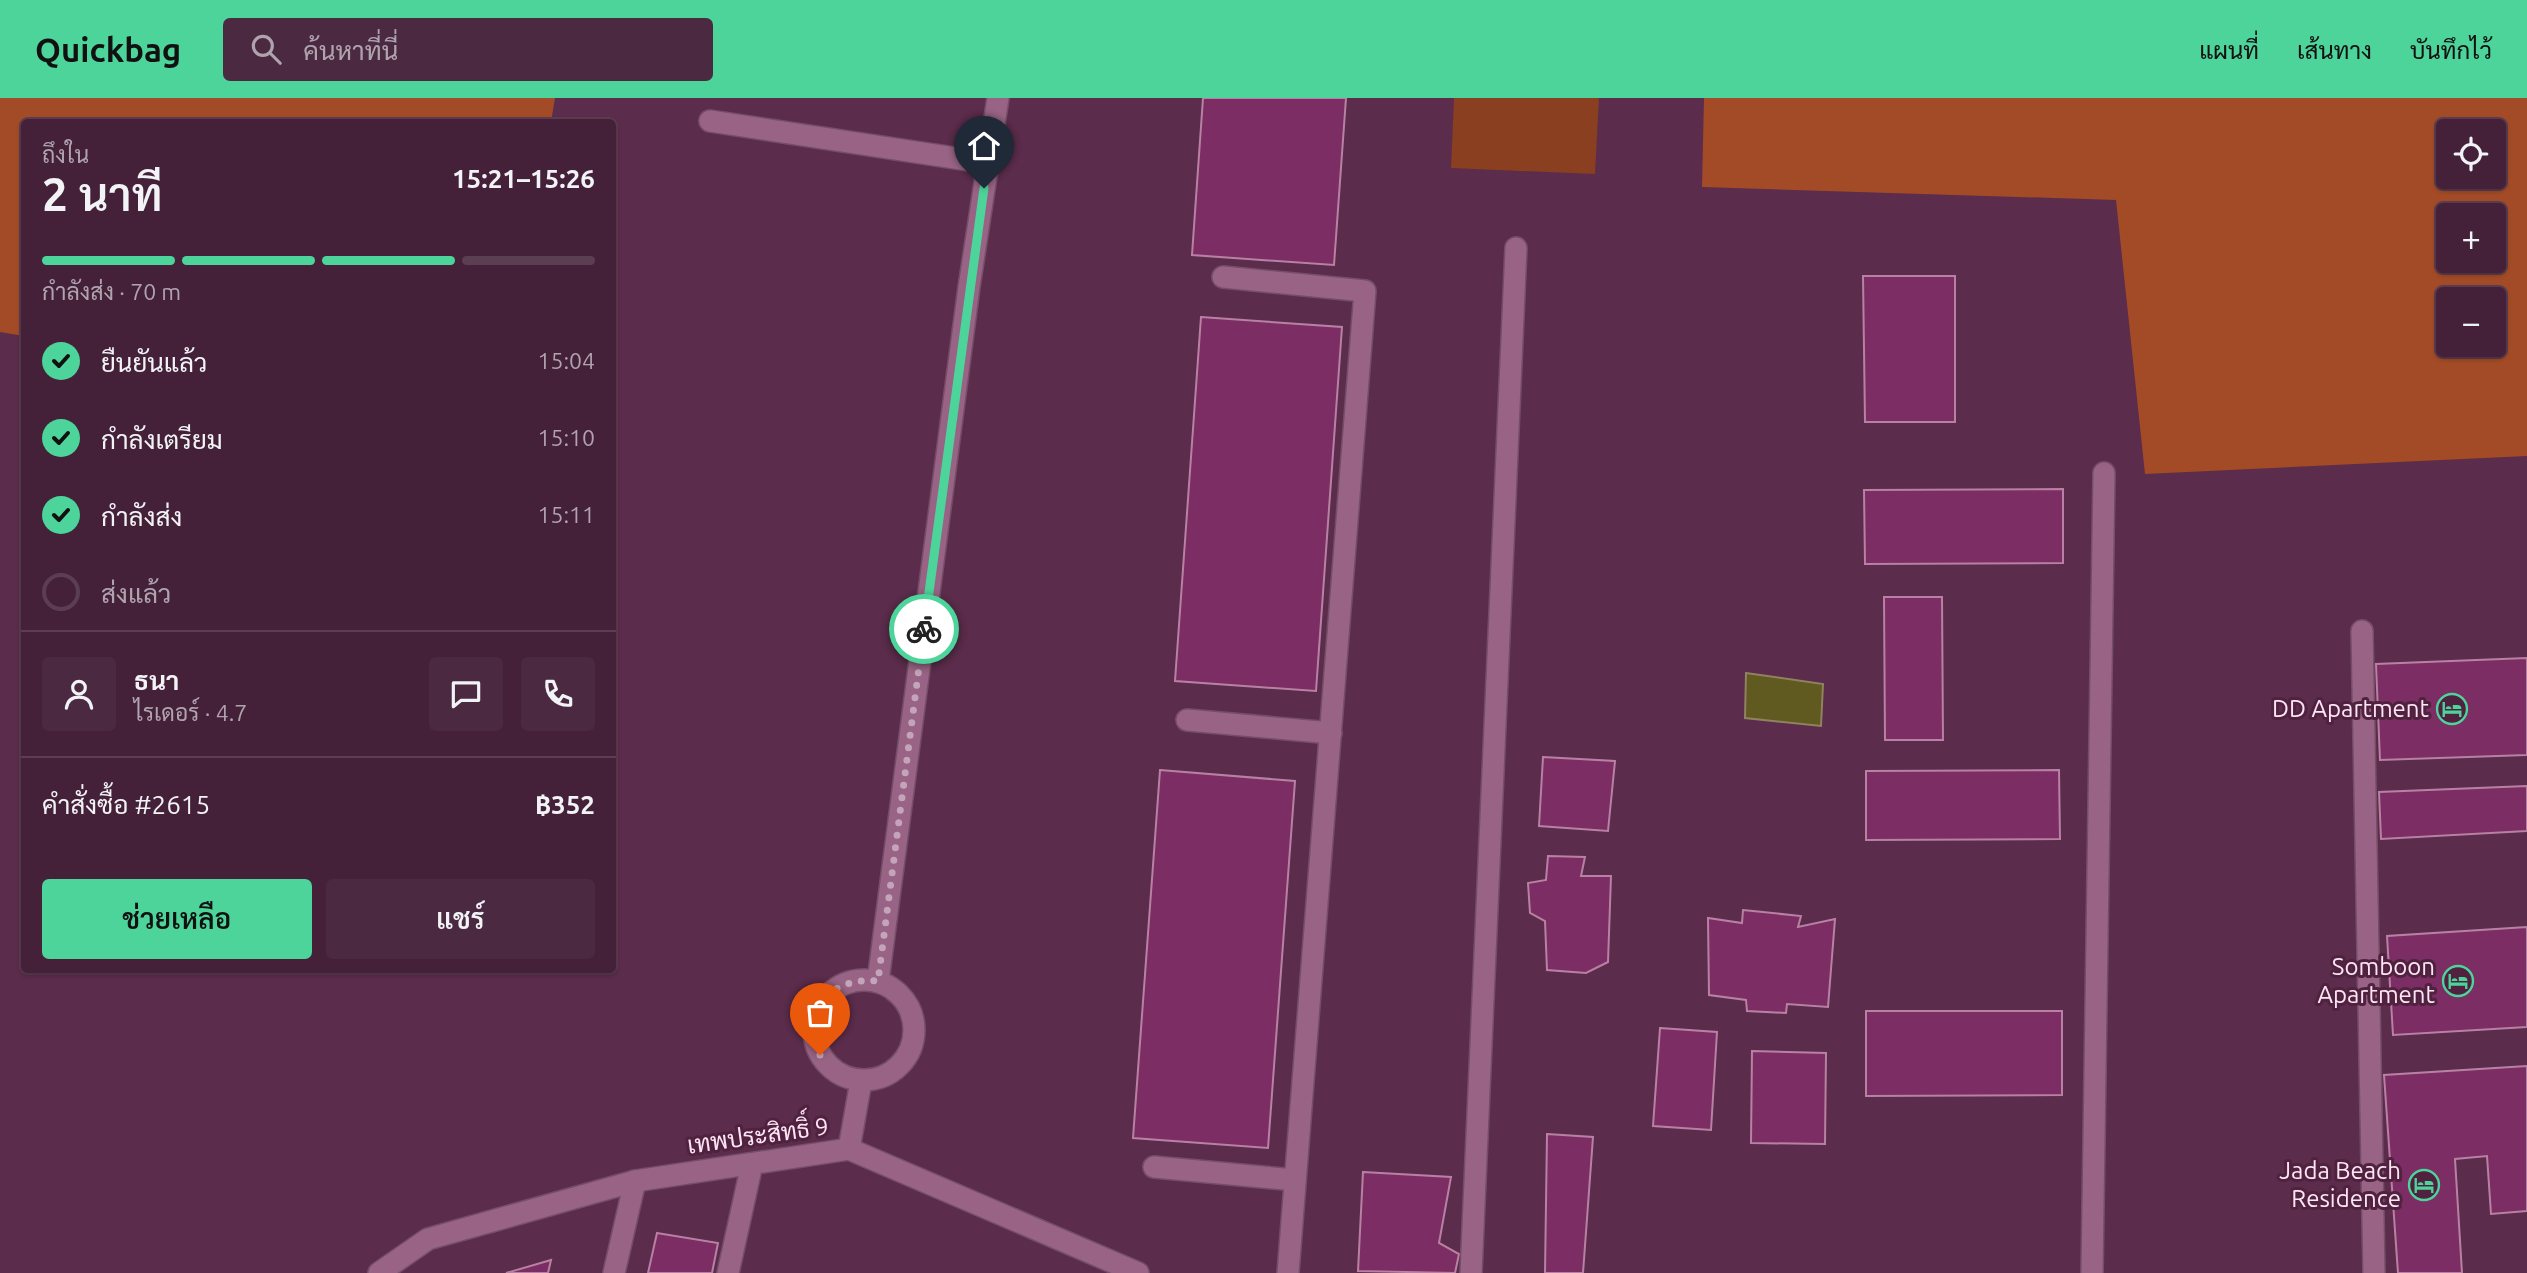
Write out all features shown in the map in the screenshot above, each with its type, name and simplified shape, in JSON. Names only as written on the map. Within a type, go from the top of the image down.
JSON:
[{"type":"street","points":[[878,981],[998,98]]},
{"type":"street","points":[[710,121],[988,163]]},
{"type":"street","points":[[1471,1273],[1516,248]]},
{"type":"street","points":[[1223,277],[1365,292],[1287,1273]]},
{"type":"street","points":[[2092,1273],[2104,472]]},
{"type":"street","points":[[2362,631],[2374,1273]]},
{"type":"street","points":[[1188,720],[1331,733]]},
{"type":"street","points":[[878,981],[893,988],[905,999],[913,1014],[916,1030],[913,1047],[893,1073],[878,1080],[861,1081],[845,1077],[826,1062],[814,1040],[814,1022],[819,1006],[830,993],[852,982],[878,981]]},
{"type":"street","points":[[849,1150],[861,1081]]},
{"type":"street","name":"เทพประสิทธิ์ 9","points":[[379,1273],[428,1239],[635,1181],[849,1150],[1138,1273]]},
{"type":"street","points":[[728,1273],[752,1164]]},
{"type":"street","points":[[1154,1167],[1295,1180]]},
{"type":"street","points":[[614,1273],[635,1181]]},
{"type":"shaded area","points":[[0,98],[555,98],[552,119],[21,119],[21,336],[0,332]]},
{"type":"shaded area","points":[[1454,98],[1599,98],[1595,174],[1451,168]]},
{"type":"shaded area","points":[[1704,98],[2527,98],[2527,456],[2145,474],[2116,200],[1702,187]]},
{"type":"shaded area","points":[[1746,673],[1823,684],[1821,726],[1745,718]]},
{"type":"building","points":[[1203,98],[1346,98],[1334,265],[1192,255]]},
{"type":"building","points":[[1863,276],[1955,276],[1955,422],[1865,422]]},
{"type":"building","points":[[1201,317],[1342,327],[1316,691],[1175,681]]},
{"type":"building","points":[[2063,489],[2063,563],[1865,564],[1864,490]]},
{"type":"building","points":[[1884,597],[1942,597],[1943,740],[1885,740]]},
{"type":"building","name":"DD Apartment","points":[[2527,658],[2527,755],[2380,760],[2376,664]]},
{"type":"building","points":[[1543,757],[1615,761],[1608,831],[1539,826]]},
{"type":"building","points":[[1160,770],[1295,781],[1268,1148],[1133,1138]]},
{"type":"building","points":[[2059,770],[2060,839],[1866,840],[1866,771]]},
{"type":"building","points":[[2527,786],[2527,831],[2381,839],[2379,792]]},
{"type":"building","points":[[1548,856],[1585,857],[1581,876],[1611,876],[1608,962],[1586,973],[1547,970],[1545,921],[1530,913],[1528,883],[1546,880]]},
{"type":"building","points":[[1743,910],[1801,916],[1798,927],[1835,919],[1828,1007],[1787,1004],[1786,1013],[1747,1011],[1746,1000],[1709,995],[1708,918],[1742,923]]},
{"type":"building","name":"Somboon Apartment","points":[[2527,927],[2527,1027],[2393,1035],[2387,936]]},
{"type":"building","points":[[1866,1011],[2062,1011],[2062,1095],[1866,1096]]},
{"type":"building","points":[[1660,1028],[1717,1032],[1711,1130],[1653,1126]]},
{"type":"building","points":[[1752,1051],[1826,1053],[1825,1144],[1751,1143]]},
{"type":"building","name":"Jada Beach Residence","points":[[2527,1066],[2527,1211],[2491,1214],[2487,1156],[2455,1159],[2462,1273],[2398,1273],[2384,1075]]},
{"type":"building","points":[[1547,1134],[1593,1137],[1583,1273],[1545,1273]]},
{"type":"building","points":[[1363,1172],[1451,1177],[1439,1243],[1459,1254],[1455,1273],[1358,1271]]},
{"type":"building","points":[[657,1233],[718,1243],[712,1273],[648,1273]]},
{"type":"building","points":[[551,1260],[548,1273],[506,1273]]},
{"type":"way so far","points":[[820,1055],[814,1040],[814,1022],[819,1006],[830,993],[844,984],[861,980],[878,981],[924,629]]},
{"type":"place","name":"DD Apartment","points":[[2452,709]]},
{"type":"place","name":"Somboon Apartment","points":[[2458,981]]},
{"type":"place","name":"Jada Beach Residence","points":[[2424,1185]]},
{"type":"route","points":[[924,629],[984,188]]}]
